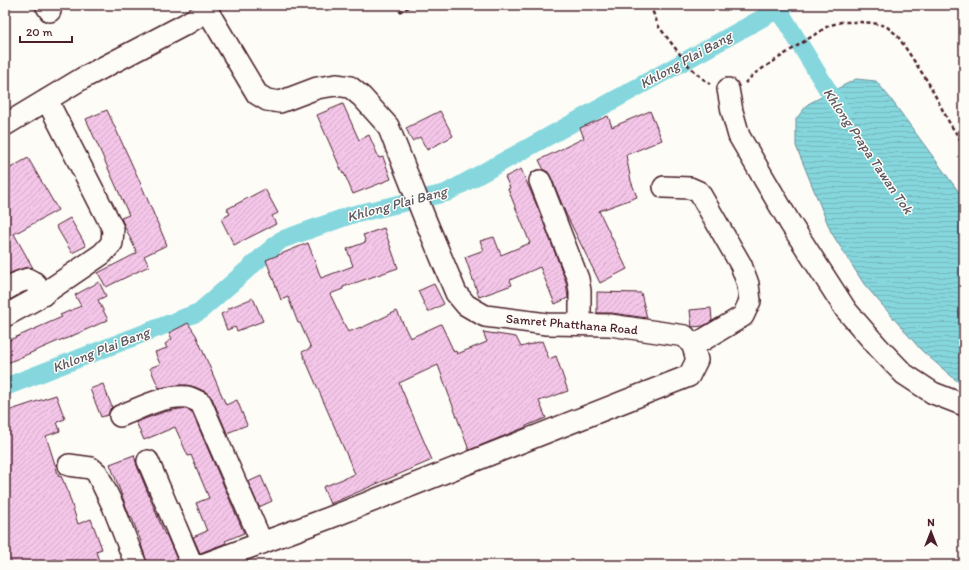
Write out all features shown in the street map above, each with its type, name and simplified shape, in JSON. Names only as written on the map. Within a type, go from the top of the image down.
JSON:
[{"type":"street","points":[[5,125],[83,78],[186,24],[206,8]]},
{"type":"street","name":"Samret Phatthana Road","points":[[206,8],[257,94],[267,100],[280,102],[317,88],[336,85],[350,88],[362,97],[388,126],[456,293],[466,306],[485,316],[548,324],[610,325],[685,336],[693,346]]},
{"type":"street","points":[[728,89],[739,136],[790,223],[846,310],[904,374],[933,392],[964,405]]},
{"type":"street","points":[[5,316],[36,299],[102,254],[112,243],[113,229],[47,100]]},
{"type":"street","points":[[540,181],[578,279],[580,291],[580,324]]},
{"type":"street","points":[[202,565],[329,518],[689,376],[697,360],[693,346],[743,316],[750,301],[748,284],[741,265],[699,192],[690,188],[664,187]]},
{"type":"street","points":[[5,290],[28,279],[35,283],[42,294]]},
{"type":"street","points":[[120,416],[152,403],[172,397],[188,397],[202,403],[262,543]]},
{"type":"street","points":[[148,461],[192,565]]},
{"type":"street","points":[[69,465],[91,468],[97,473],[113,506],[136,565]]},
{"type":"path","points":[[399,12],[413,5]]},
{"type":"path","points":[[650,5],[659,27],[690,66]]},
{"type":"path","points":[[754,74],[828,26],[840,22],[873,23],[886,26],[897,35],[928,82],[950,124],[964,145]]},
{"type":"water","points":[[856,79],[876,81],[964,199],[964,387],[921,350],[864,284],[831,232],[796,146],[796,119],[808,104]]},
{"type":"building","points":[[343,104],[359,140],[369,135],[379,158],[383,157],[391,179],[353,194],[317,115]]},
{"type":"building","points":[[107,110],[167,245],[144,256],[149,266],[106,287],[98,273],[137,253],[121,218],[129,215],[86,119]]},
{"type":"building","points":[[440,111],[453,136],[427,150],[420,137],[412,141],[406,128]]},
{"type":"building","points":[[650,111],[662,140],[626,155],[631,181],[637,197],[599,211],[627,269],[600,283],[566,214],[551,177],[548,172],[544,170],[539,160],[584,138],[580,128],[608,116],[612,127]]},
{"type":"building","points":[[28,158],[58,210],[14,234],[33,268],[24,268],[5,276],[5,171]]},
{"type":"building","points":[[521,169],[540,213],[566,282],[568,298],[555,304],[540,267],[510,280],[512,285],[479,297],[465,257],[484,250],[480,241],[494,237],[501,255],[530,243],[508,189],[510,188],[505,177]]},
{"type":"building","points":[[265,189],[278,213],[272,216],[276,224],[234,245],[221,219],[230,214],[227,209]]},
{"type":"building","points":[[70,218],[86,246],[72,253],[56,226]]},
{"type":"building","points":[[384,228],[398,268],[343,287],[343,289],[330,294],[348,332],[361,328],[397,311],[410,338],[441,324],[454,352],[456,351],[457,354],[487,342],[483,332],[516,337],[521,347],[542,341],[549,359],[556,356],[568,391],[539,401],[546,418],[469,450],[438,365],[399,383],[432,460],[330,504],[323,487],[355,474],[302,352],[311,348],[300,323],[298,323],[288,297],[281,300],[266,260],[308,243],[321,278],[353,266],[347,249],[366,242],[363,235]]},
{"type":"building","points":[[99,282],[106,296],[98,300],[108,320],[5,364],[5,342],[62,317],[60,315],[81,306],[75,295]]},
{"type":"building","points":[[434,284],[444,304],[428,312],[418,291]]},
{"type":"building","points":[[597,292],[641,293],[647,318],[612,313],[597,313]]},
{"type":"building","points":[[253,298],[263,321],[237,331],[235,327],[227,330],[221,314],[228,311],[227,309]]},
{"type":"building","points":[[711,308],[712,321],[703,326],[692,327],[690,310]]},
{"type":"building","points":[[188,323],[196,335],[226,405],[237,400],[247,425],[227,433],[212,398],[206,392],[187,385],[159,388],[150,368],[160,364],[155,352],[167,348],[165,344],[172,339],[169,333]]},
{"type":"building","points":[[103,384],[112,407],[108,415],[101,417],[90,389]]},
{"type":"building","points":[[56,395],[65,419],[57,422],[60,431],[46,436],[59,477],[61,476],[65,483],[78,524],[91,519],[102,549],[96,551],[100,565],[58,565],[56,559],[40,565],[5,565],[5,412]]},
{"type":"building","points":[[186,409],[192,412],[244,533],[225,541],[226,543],[200,553],[193,537],[207,531],[196,503],[209,498],[191,455],[188,456],[175,427],[144,440],[136,422],[164,412]]},
{"type":"building","points":[[134,455],[165,535],[166,534],[178,562],[171,565],[148,565],[142,544],[110,464]]},
{"type":"building","points":[[261,476],[272,501],[259,507],[248,482]]},
{"type":"waterway","name":"Khlong Prapa Tawan Tok","points":[[776,5],[843,113]]},
{"type":"waterway","name":"Khlong Plai Bang","points":[[5,387],[199,312],[281,240],[351,215],[446,193],[786,5]]}]
